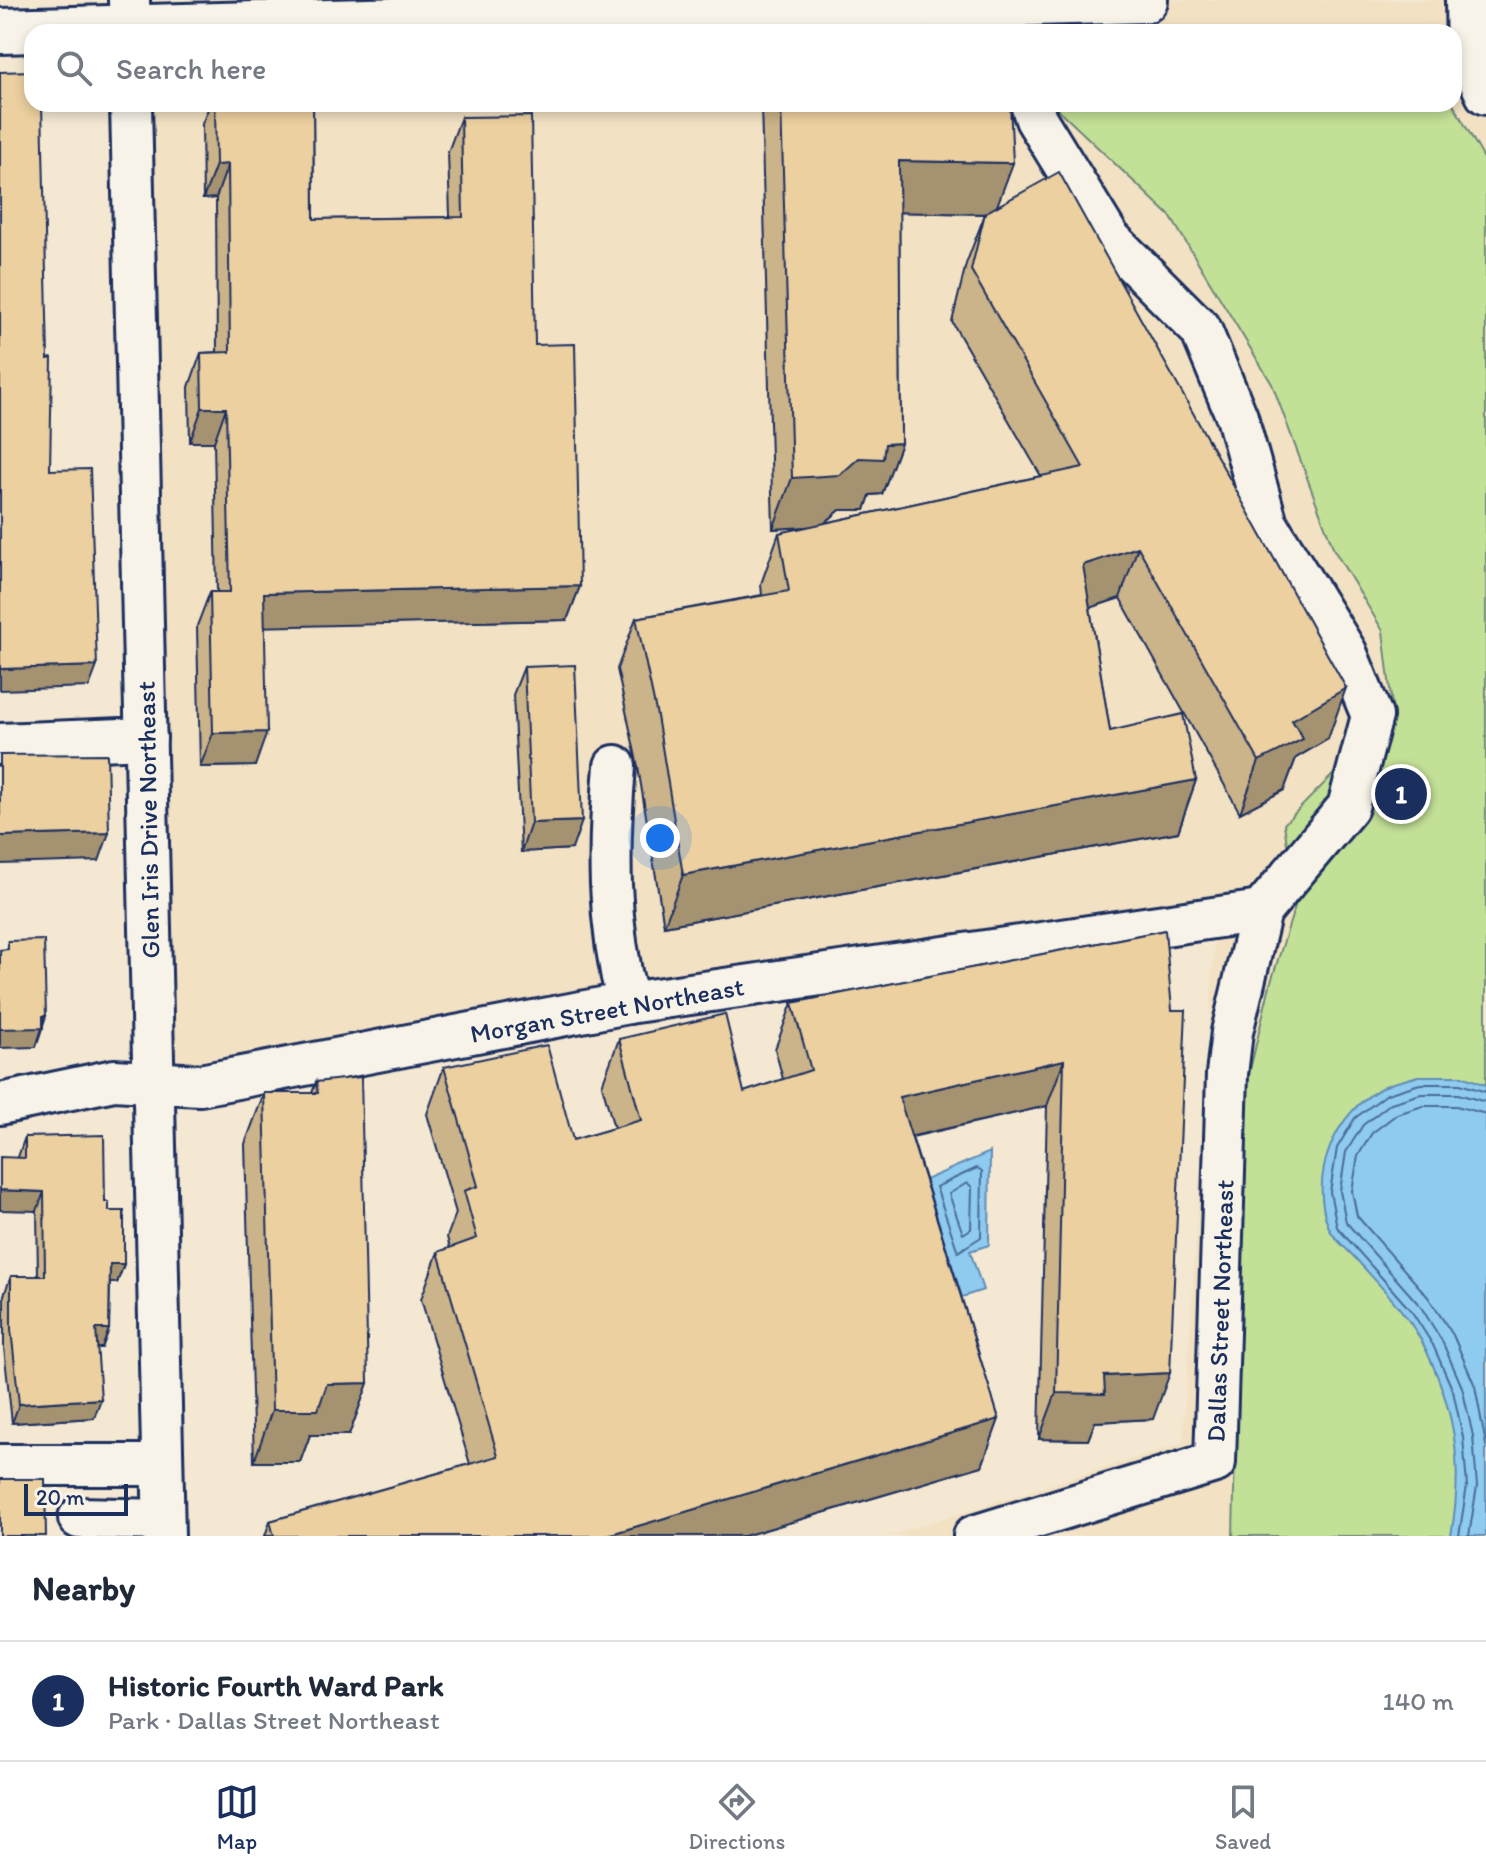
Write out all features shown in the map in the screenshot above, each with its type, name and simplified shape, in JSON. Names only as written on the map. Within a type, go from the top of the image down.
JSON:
[{"type":"main road","points":[[83,24],[356,11],[532,9],[1002,18],[1145,0]]},
{"type":"main road","points":[[0,31],[24,29]]},
{"type":"street","points":[[1466,0],[1467,52],[1486,94]]},
{"type":"street","name":"Glen Iris Drive Northeast","points":[[131,112],[164,1528]]},
{"type":"street","name":"Dallas Street Northeast","points":[[993,1533],[1215,1462],[1227,1074],[1232,1032],[1261,911],[1348,807],[1372,716],[1346,652],[1267,524],[1237,417],[1201,330],[1109,238],[1034,112]]},
{"type":"street","points":[[0,744],[146,738]]},
{"type":"street","points":[[615,766],[608,856],[619,970],[628,1003]]},
{"type":"street","name":"Morgan Street Northeast","points":[[0,1104],[114,1080],[200,1085],[628,1003],[1261,911]]},
{"type":"street","points":[[0,1465],[162,1465]]},
{"type":"street","points":[[79,1518],[164,1528]]},
{"type":"shaded area","points":[[1171,0],[1486,0],[1486,1536],[888,1536],[1183,1443],[1216,919],[149,1078],[115,112],[1462,112],[1462,24],[377,24]]},
{"type":"green space","points":[[1060,112],[1458,112],[1486,162],[1486,1536],[1233,1536],[1243,1100],[1270,985],[1296,903],[1284,824],[1393,714],[1383,631],[1334,550],[1272,384],[1170,216]]},
{"type":"water","points":[[1418,1076],[1462,1076],[1486,1085],[1486,1536],[1451,1536],[1457,1488],[1455,1442],[1437,1375],[1405,1315],[1334,1237],[1323,1208],[1324,1167],[1339,1129],[1366,1098],[1387,1085]]},
{"type":"water","points":[[990,1152],[989,1245],[970,1251],[983,1290],[962,1297],[925,1180]]},
{"type":"building","points":[[24,71],[24,112],[42,112],[48,359],[52,358],[50,470],[90,469],[97,666],[0,669],[0,72]]},
{"type":"building","points":[[215,112],[313,112],[314,219],[463,217],[461,117],[531,116],[535,345],[575,344],[580,586],[264,593],[267,732],[213,733],[210,592],[230,592],[226,408],[202,408],[201,353],[230,352],[228,164],[216,165]]},
{"type":"building","points":[[781,112],[1010,112],[1013,163],[899,161],[901,443],[885,444],[883,459],[859,458],[840,475],[792,478]]},
{"type":"building","points":[[1059,172],[1346,688],[1292,720],[1303,739],[1259,761],[1138,547],[1083,565],[1110,731],[1183,714],[1196,780],[683,875],[657,716],[636,618],[789,591],[779,533],[1083,467],[971,270],[985,213]]},
{"type":"building","points":[[575,665],[582,821],[531,823],[524,667]]},
{"type":"building","points":[[107,754],[109,833],[0,836],[0,755]]},
{"type":"building","points":[[1165,930],[1172,1010],[1186,1010],[1170,1373],[1104,1376],[1105,1394],[1056,1393],[1064,1060],[899,1097],[999,1419],[604,1536],[274,1536],[270,1521],[498,1456],[438,1252],[477,1238],[464,1191],[478,1186],[444,1067],[547,1045],[573,1140],[641,1120],[619,1039],[725,1014],[744,1092],[811,1070],[792,1003]]},
{"type":"building","points":[[44,940],[46,1016],[43,1016],[43,1028],[0,1029],[0,950],[8,949],[8,941]]},
{"type":"building","points":[[361,1077],[368,1383],[327,1384],[318,1410],[272,1410],[264,1093],[318,1093],[316,1082]]},
{"type":"building","points":[[104,1135],[105,1202],[109,1202],[109,1211],[124,1211],[124,1264],[110,1264],[109,1329],[96,1329],[101,1399],[19,1404],[11,1329],[11,1276],[45,1276],[44,1192],[0,1190],[0,1157],[25,1158],[25,1137]]},
{"type":"building","points":[[0,1479],[45,1479],[46,1536],[0,1536]]},
{"type":"place","name":"Historic Fourth Ward Park","points":[[1401,794]]}]
